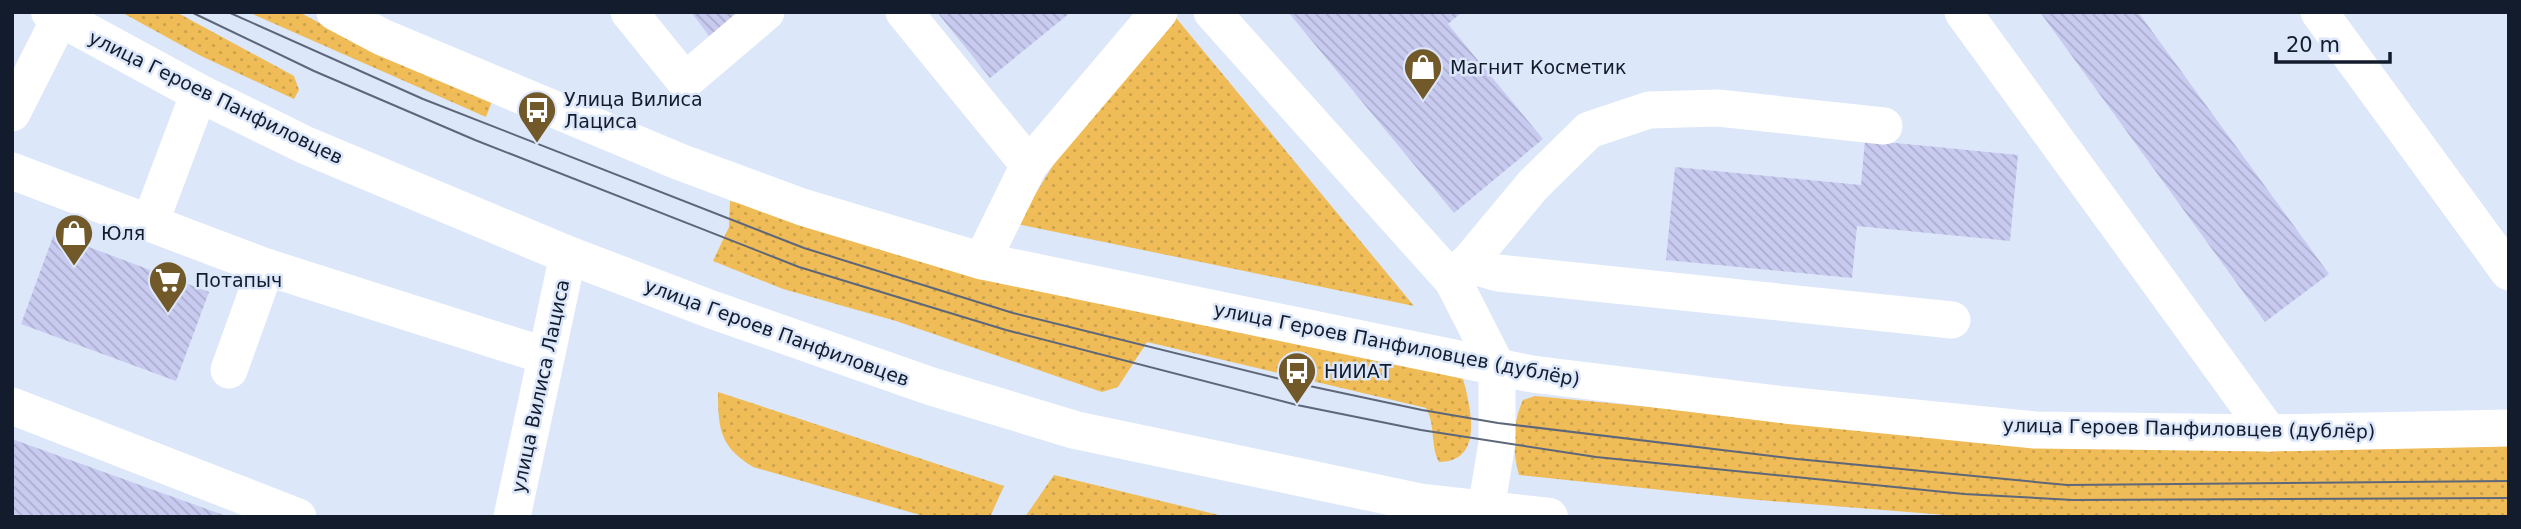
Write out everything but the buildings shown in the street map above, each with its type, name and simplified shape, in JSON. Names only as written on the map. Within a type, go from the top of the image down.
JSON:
[{"type":"main road","name":"улица Героев Панфиловцев","points":[[55,15],[199,93],[304,145],[568,255],[710,309],[930,386],[1075,430],[1422,510],[1486,509],[1549,517]]},
{"type":"street","name":"улица Героев Панфиловцев (дублёр)","points":[[335,12],[382,37],[680,162],[802,207],[982,261],[1497,368],[1785,405],[2035,430],[2269,433],[2509,428]]},
{"type":"street","points":[[629,12],[685,81],[765,12]]},
{"type":"street","points":[[904,12],[1029,165]]},
{"type":"street","points":[[982,261],[1029,165],[1159,12]]},
{"type":"street","points":[[1212,12],[1460,273],[1497,368],[1497,443],[1486,509]]},
{"type":"street","points":[[1963,12],[2269,433]]},
{"type":"street","points":[[2319,12],[2509,272]]},
{"type":"street","points":[[12,113],[55,15]]},
{"type":"street","points":[[150,223],[199,93]]},
{"type":"street","points":[[1460,273],[1533,185],[1589,130],[1649,110],[1718,108],[1884,126]]},
{"type":"street","points":[[12,171],[266,267],[546,356]]},
{"type":"street","name":"улица Вилиса Лациса","points":[[512,517],[568,255]]},
{"type":"street","points":[[229,370],[266,267]]},
{"type":"street","points":[[1460,273],[1498,273],[1952,320]]},
{"type":"street","points":[[12,407],[298,517]]},
{"type":"shaded area","points":[[121,12],[176,12],[294,76],[299,90],[294,99],[201,56]]},
{"type":"shaded area","points":[[248,12],[299,12],[344,36],[494,96],[486,117]]},
{"type":"shaded area","points":[[1172,13],[1414,306],[1017,224],[1071,136]]},
{"type":"shaded area","points":[[730,201],[1435,367],[1463,379],[1471,418],[1468,443],[1463,453],[1453,460],[1439,462],[1426,408],[1147,342],[1118,387],[1102,392],[896,321],[783,289],[713,261],[729,227]]},
{"type":"shaded area","points":[[718,392],[1004,486],[990,517],[927,517],[753,467],[734,452],[723,436]]},
{"type":"shaded area","points":[[1535,396],[1735,415],[2509,438],[2509,517],[1970,517],[1747,499],[1519,475],[1514,447],[1517,418],[1523,400]]},
{"type":"shaded area","points":[[1054,475],[1227,517],[1025,517]]},
{"type":"tram line","points":[[191,12],[314,71],[475,140],[799,267],[1006,330],[1297,405],[1421,430],[1596,457],[1964,494],[2073,500],[2509,498]]},
{"type":"tram line","points":[[228,12],[423,99],[804,248],[1013,313],[1300,384],[1422,410],[1498,423],[1797,459],[2067,485],[2509,481]]},
{"type":"place","name":"Магнит Косметик","points":[[1423,101]]},
{"type":"place","name":"Улица Вилиса Лациса","points":[[537,144]]},
{"type":"place","name":"Юля","points":[[74,267]]},
{"type":"place","name":"Потапыч","points":[[168,314]]},
{"type":"place","name":"НИИАТ","points":[[1297,405]]}]
